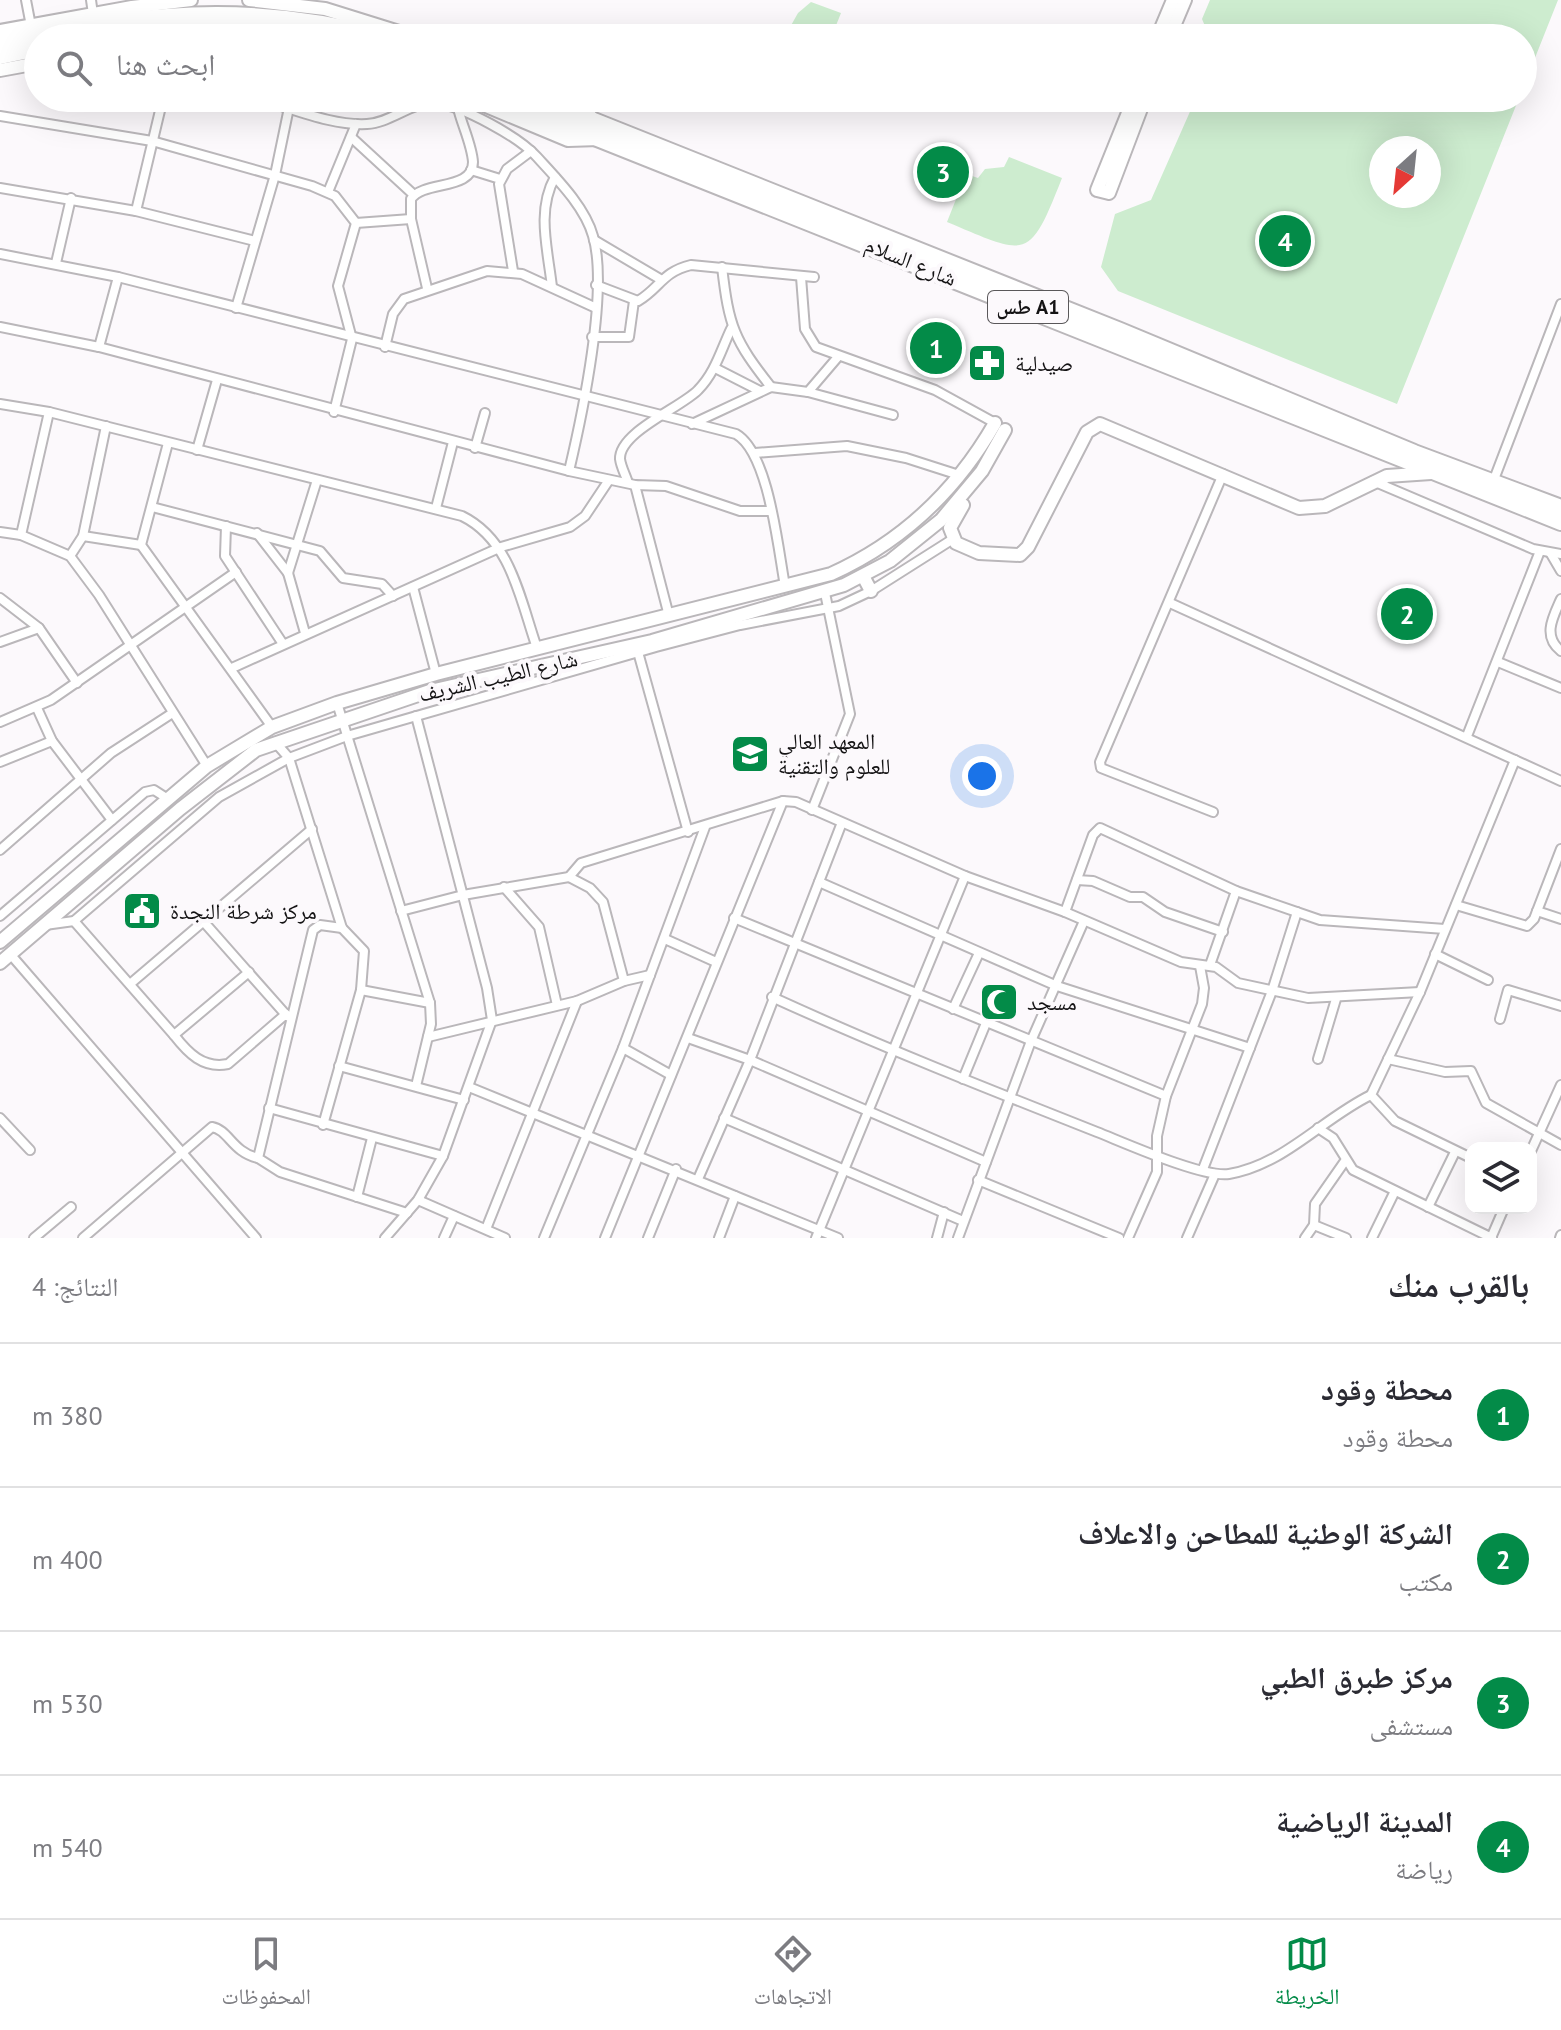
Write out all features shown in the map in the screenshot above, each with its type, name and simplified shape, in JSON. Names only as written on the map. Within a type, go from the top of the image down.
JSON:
[{"type":"highway","points":[[102,24],[208,10],[295,17],[325,24]]},
{"type":"highway","points":[[0,41],[24,37]]},
{"type":"highway","points":[[0,56],[24,51]]},
{"type":"highway","name":"شارع السلام","points":[[532,112],[599,139],[646,150]]},
{"type":"highway","name":"شارع السلام","points":[[570,112],[646,150],[1413,458]]},
{"type":"highway","name":"طس A1","points":[[1413,458],[1435,473],[1561,522]]},
{"type":"highway","name":"طس A1","points":[[1413,458],[1493,482],[1561,508]]},
{"type":"main road","points":[[41,24],[191,0]]},
{"type":"main road","points":[[249,0],[285,1],[345,13],[377,24]]},
{"type":"main road","points":[[1163,24],[1173,0]]},
{"type":"main road","points":[[1175,24],[1185,0]]},
{"type":"main road","points":[[0,31],[24,27]]},
{"type":"main road","points":[[0,70],[24,66]]},
{"type":"main road","points":[[501,112],[568,140],[599,139]]},
{"type":"main road","points":[[588,112],[594,122]]},
{"type":"main road","points":[[1129,112],[1103,192],[1139,112]]},
{"type":"main road","points":[[959,475],[971,485],[972,494],[951,523],[953,539],[966,550],[1012,557],[1023,553],[1085,435],[1096,425],[1108,425],[1224,473],[1284,502],[1306,508],[1331,503],[1373,481],[1400,473],[1435,473]]},
{"type":"main road","name":"شارع الطيب الشريف","points":[[0,942],[207,766],[272,727],[337,703],[436,674],[831,574],[869,556],[925,514],[1000,427]]},
{"type":"main road","name":"شارع الطيب الشريف","points":[[0,963],[180,809],[241,760],[275,741],[430,691],[652,641],[825,593],[863,576],[918,540],[949,513],[971,485],[1000,427]]},
{"type":"main road","points":[[863,576],[871,591]]},
{"type":"main road","points":[[669,616],[666,627],[673,635]]},
{"type":"main road","points":[[644,622],[651,627],[652,641]]},
{"type":"main road","points":[[180,809],[189,822]]},
{"type":"main road","points":[[109,849],[110,861],[121,861]]},
{"type":"main road","points":[[86,868],[97,873],[97,882]]},
{"type":"street","points":[[26,0],[31,24]]},
{"type":"street","points":[[91,0],[93,14]]},
{"type":"street","points":[[136,211],[159,112]]},
{"type":"street","points":[[236,308],[275,175],[288,112]]},
{"type":"street","points":[[318,112],[356,124],[383,121],[408,112]]},
{"type":"street","points":[[459,112],[512,135],[555,177],[594,240],[660,279]]},
{"type":"street","points":[[414,195],[462,180],[471,170],[473,161],[459,112]]},
{"type":"street","points":[[0,116],[152,141],[275,175],[328,192],[342,203],[356,223]]},
{"type":"street","points":[[328,192],[356,124]]},
{"type":"street","points":[[351,137],[414,195]]},
{"type":"street","points":[[513,271],[499,196],[500,179],[511,165],[531,151]]},
{"type":"street","points":[[471,170],[500,179]]},
{"type":"street","points":[[552,287],[544,209],[546,193],[555,177]]},
{"type":"street","points":[[0,188],[136,211],[255,241]]},
{"type":"street","points":[[414,195],[411,219],[427,288]]},
{"type":"street","points":[[56,263],[71,198]]},
{"type":"street","points":[[356,223],[411,219]]},
{"type":"street","points":[[334,412],[352,339],[338,286],[356,223]]},
{"type":"street","points":[[569,471],[586,398],[596,285],[594,240]]},
{"type":"street","points":[[0,254],[118,277],[352,339],[736,434],[755,453],[771,511],[785,586]]},
{"type":"street","points":[[596,285],[634,301],[643,299],[660,279],[676,269],[691,265],[814,277]]},
{"type":"street","points":[[722,267],[731,329],[771,387]]},
{"type":"street","points":[[385,347],[397,306],[404,299],[427,288],[487,271],[513,271],[594,307]]},
{"type":"street","points":[[99,347],[118,277]]},
{"type":"street","points":[[801,277],[807,336],[816,347],[837,358],[935,390],[1000,427]]},
{"type":"street","points":[[592,337],[629,337],[634,301]]},
{"type":"street","points":[[1493,482],[1561,304]]},
{"type":"street","points":[[0,327],[99,347],[334,412],[569,471],[632,484],[666,486],[740,511],[771,511]]},
{"type":"street","points":[[669,616],[632,484],[620,455],[625,446],[657,416],[695,393],[715,368],[731,329]]},
{"type":"street","points":[[808,392],[837,358]]},
{"type":"street","points":[[715,368],[745,387],[761,392]]},
{"type":"street","points":[[197,450],[217,380]]},
{"type":"street","points":[[692,424],[771,387],[808,392],[893,415]]},
{"type":"street","points":[[0,404],[106,426],[436,508],[473,521],[501,547],[537,648]]},
{"type":"street","points":[[21,535],[49,412]]},
{"type":"street","points":[[475,448],[485,413]]},
{"type":"street","points":[[70,556],[83,536],[106,426]]},
{"type":"street","points":[[436,508],[453,442]]},
{"type":"street","points":[[141,545],[168,443]]},
{"type":"street","points":[[755,453],[847,446],[906,458],[959,475]]},
{"type":"street","points":[[1213,812],[1100,766],[1224,473]]},
{"type":"street","points":[[288,573],[299,546],[317,480]]},
{"type":"street","points":[[232,668],[501,547],[575,524],[609,480]]},
{"type":"street","points":[[1373,481],[1540,551],[1556,554],[1561,571]]},
{"type":"street","points":[[152,507],[256,532],[324,554],[343,578],[382,584],[393,596]]},
{"type":"street","points":[[226,526],[224,551],[283,644]]},
{"type":"street","points":[[0,532],[21,535],[70,556],[207,766]]},
{"type":"street","points":[[256,532],[288,573],[305,633]]},
{"type":"street","points":[[83,536],[141,545],[272,727]]},
{"type":"street","points":[[44,925],[74,921],[230,789],[289,758],[347,736],[638,652],[740,625],[830,609],[871,591],[953,539]]},
{"type":"street","points":[[1467,736],[1540,551]]},
{"type":"street","points":[[0,722],[37,708],[77,683],[236,572]]},
{"type":"street","points":[[413,587],[436,674]]},
{"type":"street","points":[[812,810],[850,714],[825,593]]},
{"type":"street","points":[[0,598],[39,628],[77,683]]},
{"type":"street","points":[[1561,599],[1551,622],[1550,635],[1561,651]]},
{"type":"street","points":[[1170,603],[1561,781]]},
{"type":"street","points":[[0,642],[39,628]]},
{"type":"street","points":[[1550,635],[1561,639]]},
{"type":"street","points":[[638,652],[688,832]]},
{"type":"street","points":[[1498,662],[1561,688]]},
{"type":"street","points":[[337,703],[430,1003],[428,1037],[416,1086]]},
{"type":"street","points":[[37,708],[52,741],[112,820]]},
{"type":"street","points":[[0,850],[123,743],[171,714]]},
{"type":"street","points":[[385,1238],[418,1200],[443,1156],[492,1020],[416,716]]},
{"type":"street","points":[[0,762],[52,741]]},
{"type":"street","points":[[275,741],[289,758],[342,928],[364,951],[361,990],[323,1125]]},
{"type":"street","points":[[772,997],[890,1051],[1159,1157],[1215,1174],[1239,1172],[1290,1149],[1343,1109],[1371,1095],[1420,992],[1515,760]]},
{"type":"street","points":[[0,916],[145,792],[154,790],[168,799]]},
{"type":"street","points":[[605,1238],[783,801]]},
{"type":"street","points":[[569,877],[581,863],[783,801],[812,810],[965,876],[1065,912],[1181,962],[1205,965],[1235,982],[1272,991],[1336,999],[1420,992]]},
{"type":"street","points":[[698,1179],[750,1060],[793,942],[841,825]]},
{"type":"street","points":[[544,1238],[623,1048],[705,827]]},
{"type":"street","points":[[1065,912],[1093,835],[1100,828],[1236,891],[1297,912],[1341,923],[1445,929]]},
{"type":"street","points":[[130,984],[312,829]]},
{"type":"street","points":[[1456,905],[1522,927],[1530,924],[1561,849]]},
{"type":"street","points":[[818,1234],[913,994],[965,876]]},
{"type":"street","points":[[401,911],[463,895],[569,877],[590,888],[603,902],[624,981]]},
{"type":"street","points":[[1077,880],[1093,881],[1130,897],[1143,897],[1165,912],[1223,932]]},
{"type":"street","points":[[819,882],[1057,986],[1250,1048]]},
{"type":"street","points":[[504,887],[539,927],[557,1005]]},
{"type":"street","points":[[1128,1238],[1157,1172],[1157,1136],[1166,1096],[1203,995],[1205,965],[1223,932],[1236,891]]},
{"type":"street","points":[[1537,911],[1561,919]]},
{"type":"street","points":[[1203,1169],[1272,991],[1297,912]]},
{"type":"street","points":[[734,918],[1166,1096]]},
{"type":"street","points":[[74,921],[195,1059],[220,1066],[228,1064],[288,1017]]},
{"type":"street","points":[[203,921],[288,1017]]},
{"type":"street","points":[[958,1238],[1031,1041],[1084,921]]},
{"type":"street","points":[[258,1158],[288,1017],[314,928],[342,928]]},
{"type":"street","points":[[665,939],[716,962]]},
{"type":"street","points":[[953,1009],[979,953]]},
{"type":"street","points":[[1435,954],[1488,980]]},
{"type":"street","points":[[11,955],[256,1238]]},
{"type":"street","points":[[174,1035],[249,972]]},
{"type":"street","points":[[428,1037],[577,1001],[624,981],[650,975]]},
{"type":"street","points":[[361,990],[430,1003]]},
{"type":"street","points":[[1500,1019],[1508,990],[1561,1006]]},
{"type":"street","points":[[1318,1059],[1336,999]]},
{"type":"street","points":[[486,1229],[577,1001]]},
{"type":"street","points":[[963,1079],[986,1023]]},
{"type":"street","points":[[688,1038],[750,1060],[986,1162]]},
{"type":"street","points":[[623,1048],[671,1075]]},
{"type":"street","points":[[1388,1059],[1445,1072],[1471,1071],[1486,1103],[1561,1145]]},
{"type":"street","points":[[339,1066],[464,1100]]},
{"type":"street","points":[[1536,1142],[1561,1085]]},
{"type":"street","points":[[469,1087],[676,1169],[818,1234],[838,1238]]},
{"type":"street","points":[[1371,1095],[1395,1121],[1465,1156]]},
{"type":"street","points":[[269,1108],[443,1156]]},
{"type":"street","points":[[0,1118],[30,1150]]},
{"type":"street","points":[[724,1118],[844,1167],[963,1221]]},
{"type":"street","points":[[87,1237],[216,1126],[240,1152],[258,1158],[280,1172],[407,1213]]},
{"type":"street","points":[[1318,1128],[1333,1138],[1353,1170],[1491,1238],[1501,1214]]},
{"type":"street","points":[[357,1197],[372,1138]]},
{"type":"street","points":[[1428,1207],[1455,1152]]},
{"type":"street","points":[[1305,1238],[1314,1225],[1315,1204],[1345,1161]]},
{"type":"street","points":[[648,1238],[676,1169]]},
{"type":"street","points":[[1187,1238],[1215,1174]]},
{"type":"street","points":[[978,1180],[1119,1238]]},
{"type":"street","points":[[1372,1238],[1395,1191]]},
{"type":"street","points":[[719,1238],[735,1196]]},
{"type":"street","points":[[418,1200],[505,1238]]},
{"type":"street","points":[[34,1238],[71,1207]]},
{"type":"street","points":[[944,1212],[938,1236],[949,1238]]},
{"type":"street","points":[[444,1238],[454,1216]]},
{"type":"street","points":[[1314,1225],[1346,1238]]},
{"type":"green space","points":[[1210,0],[1558,0],[1537,53],[1537,24],[1204,24],[1202,19]]},
{"type":"green space","points":[[811,2],[841,13],[837,24],[792,24],[798,13]]},
{"type":"green space","points":[[1190,112],[1513,112],[1397,404],[1118,291],[1101,267],[1115,214],[1151,200]]},
{"type":"green space","points":[[1009,157],[1062,178],[1042,225],[1032,238],[1022,244],[1010,245],[947,222],[966,174],[978,178],[985,169],[1004,167]]},
{"type":"place","name":"مركز طبرق الطبي","points":[[943,172]]},
{"type":"place","name":"المدينة الرياضية","points":[[1285,241]]},
{"type":"place","name":"محطة وقود","points":[[936,348]]},
{"type":"place","name":"صيدلية","points":[[987,363]]},
{"type":"place","name":"الشركة الوطنية للمطاحن والاعلاف","points":[[1407,614]]},
{"type":"place","name":"المعهد العالي للعلوم والتقنية","points":[[750,754]]},
{"type":"place","name":"مركز شرطة النجدة","points":[[142,911]]},
{"type":"place","name":"مسجد","points":[[999,1002]]}]
